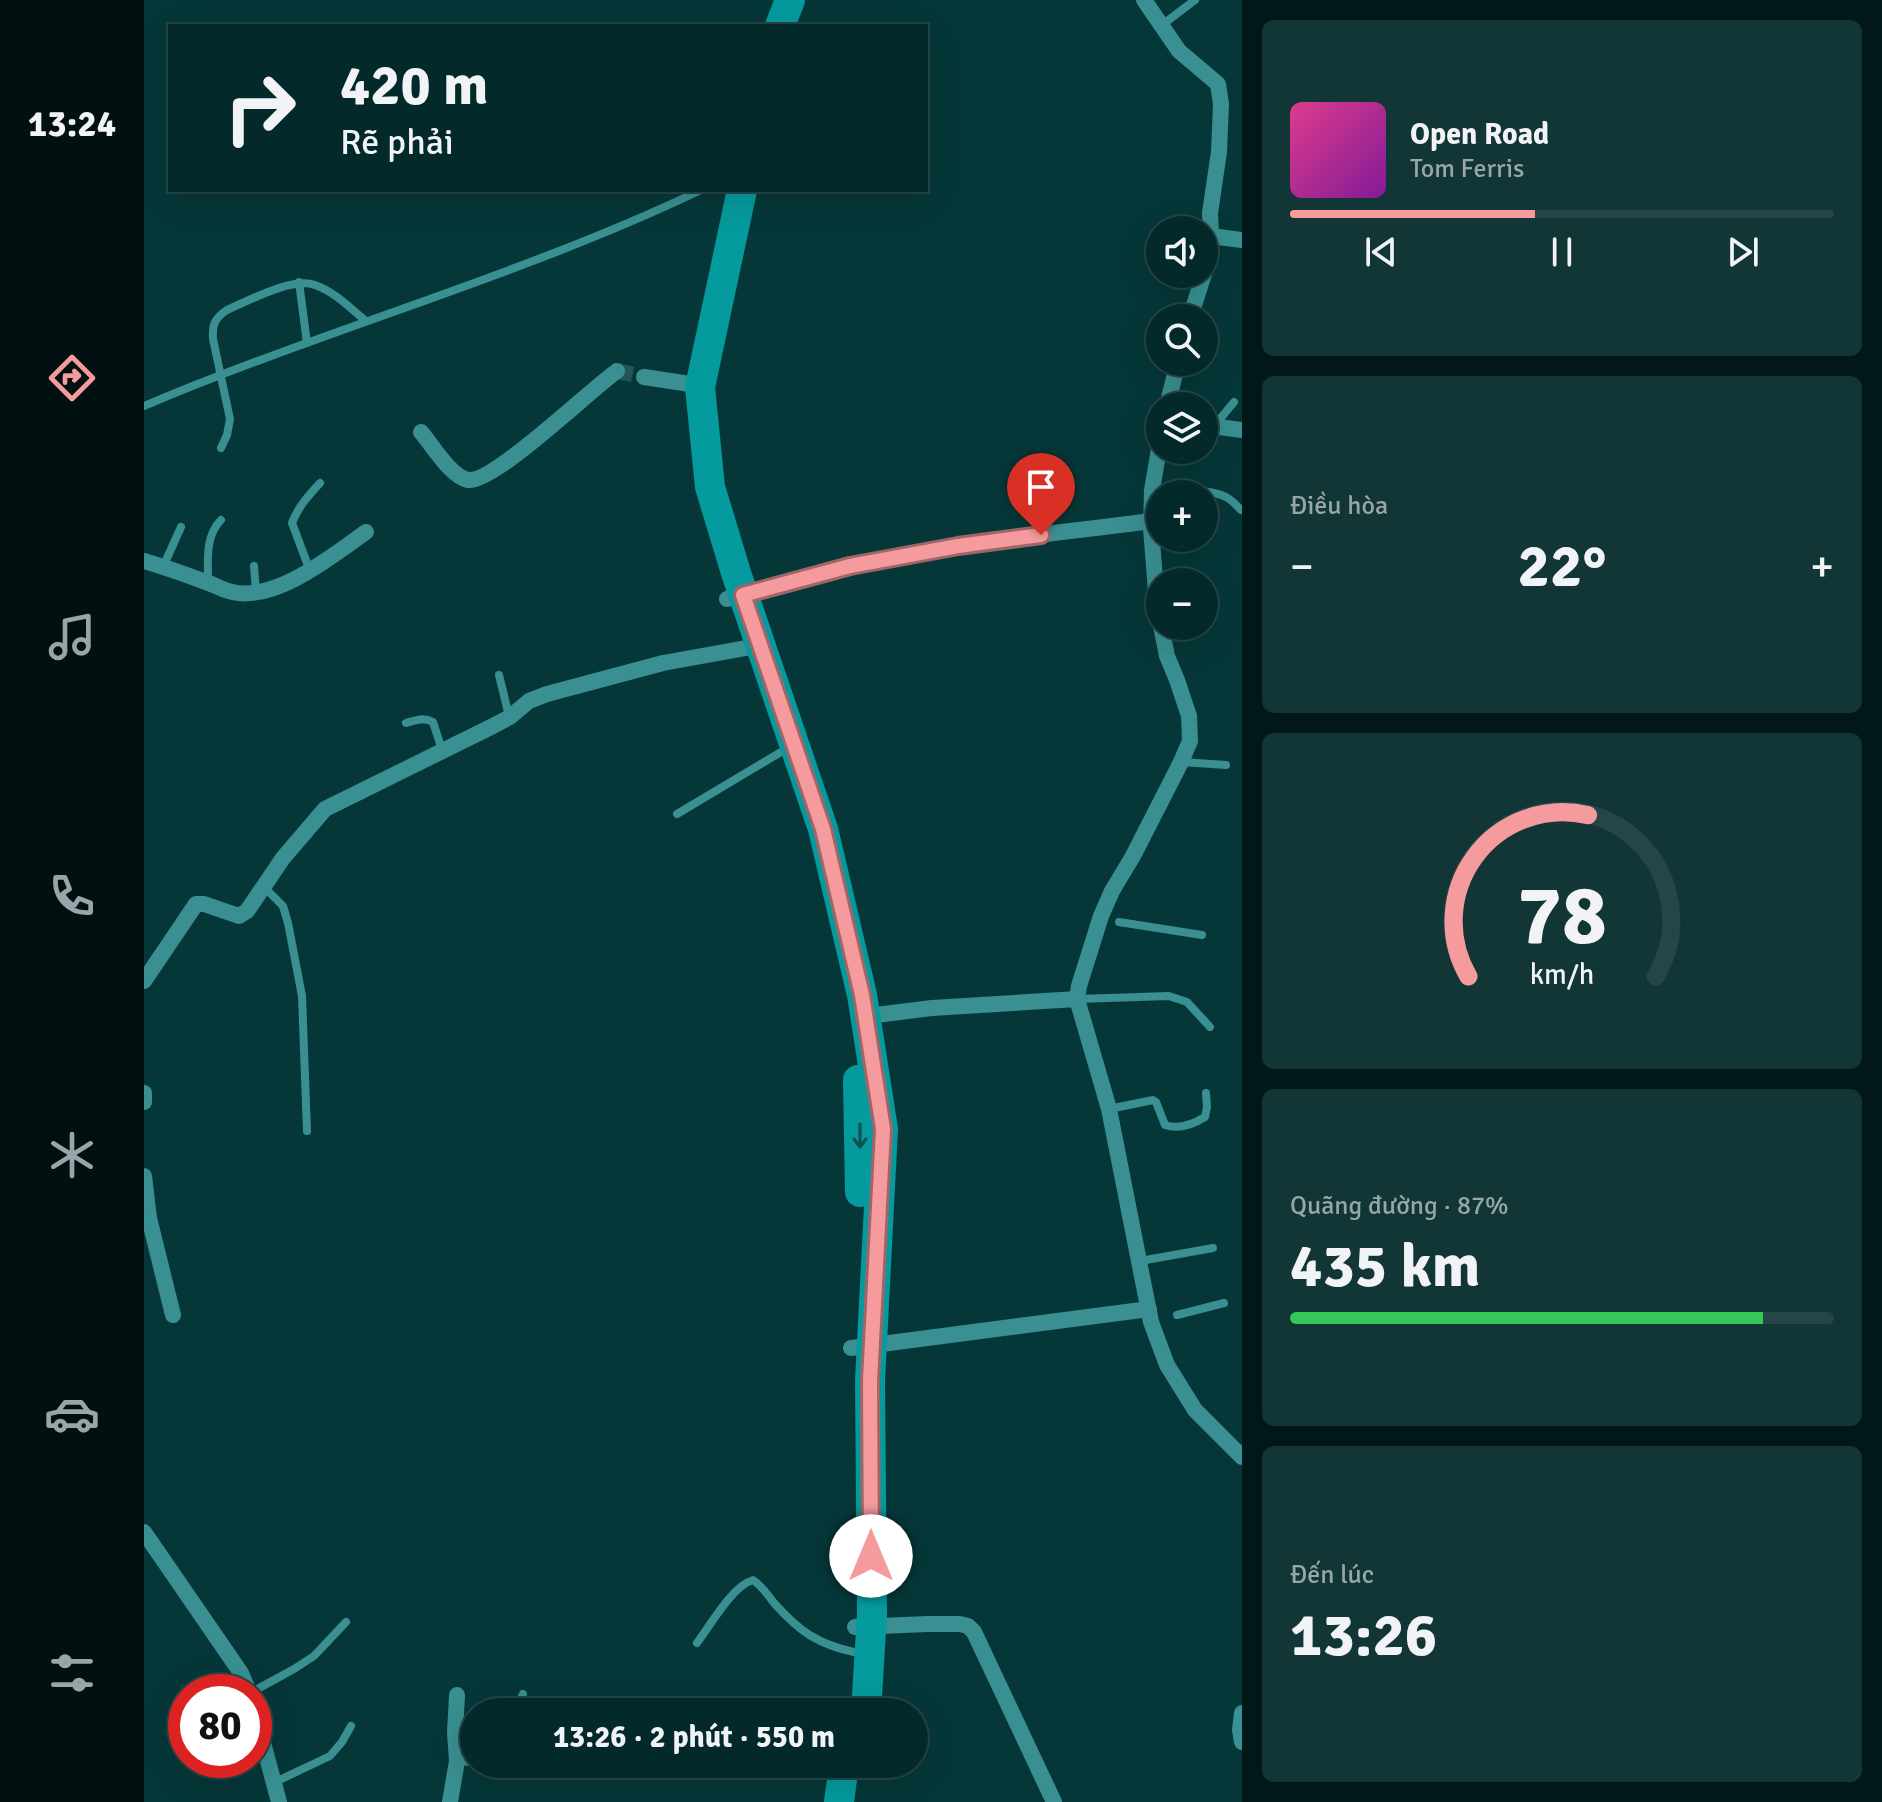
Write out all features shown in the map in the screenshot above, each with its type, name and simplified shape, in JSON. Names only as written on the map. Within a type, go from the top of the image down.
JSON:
[{"type":"highway","points":[[779,24],[790,0]]},
{"type":"highway","points":[[797,24],[806,0]]},
{"type":"highway","points":[[730,192],[694,349],[688,417],[694,475],[705,526],[823,829],[862,995],[859,1017],[860,1635],[865,1698]]},
{"type":"highway","points":[[742,192],[700,387],[710,487],[746,648],[762,687],[859,1017]]},
{"type":"highway","points":[[852,1698],[860,1635]]},
{"type":"highway","points":[[839,1802],[842,1778]]},
{"type":"highway","points":[[857,1802],[860,1778]]},
{"type":"street","points":[[778,24],[779,0]]},
{"type":"street","points":[[1144,0],[1179,51],[1218,84],[1221,104],[1219,152],[1210,216]]},
{"type":"street","points":[[1218,237],[1242,240]]},
{"type":"street","points":[[421,432],[450,469],[468,480],[479,479],[566,414],[617,371]]},
{"type":"street","points":[[644,377],[690,384]]},
{"type":"street","points":[[1218,427],[1242,430]]},
{"type":"street","points":[[735,597],[895,557],[1146,522]]},
{"type":"street","points":[[144,561],[230,592],[256,593],[310,571],[366,532]]},
{"type":"street","points":[[1164,640],[1189,716],[1190,741],[1133,856],[1112,891],[1077,999],[1109,1109],[1140,1261],[1167,1365],[1195,1410],[1242,1457]]},
{"type":"street","points":[[144,981],[196,904],[239,916],[247,911],[283,858],[325,809],[510,717],[529,701],[547,694],[663,663],[746,648]]},
{"type":"street","points":[[859,1017],[932,1008],[1077,999]]},
{"type":"street","points":[[144,1093],[144,1102]]},
{"type":"street","points":[[144,1176],[146,1219],[173,1315]]},
{"type":"street","points":[[861,1347],[1048,1323],[1153,1317]]},
{"type":"street","points":[[144,1532],[241,1673]]},
{"type":"street","points":[[860,1635],[928,1624],[968,1626],[974,1632],[1054,1802]]},
{"type":"street","points":[[457,1695],[455,1733],[460,1746]]},
{"type":"street","points":[[1242,1713],[1242,1742]]},
{"type":"street","points":[[272,1772],[279,1802]]},
{"type":"street","points":[[450,1802],[460,1776]]},
{"type":"lane","points":[[1161,26],[1195,0]]},
{"type":"lane","points":[[144,406],[220,374],[542,258],[647,216],[697,192]]},
{"type":"lane","points":[[221,448],[230,419],[212,326],[217,317],[227,310],[299,282],[315,285],[335,295],[366,321]]},
{"type":"lane","points":[[299,282],[307,343]]},
{"type":"lane","points":[[1218,419],[1234,402]]},
{"type":"lane","points":[[310,571],[292,523],[305,499],[320,483]]},
{"type":"lane","points":[[1218,495],[1230,499],[1241,510]]},
{"type":"lane","points":[[208,582],[209,541],[212,529],[221,520]]},
{"type":"lane","points":[[163,567],[181,527]]},
{"type":"lane","points":[[254,566],[256,593]]},
{"type":"lane","points":[[499,675],[510,717]]},
{"type":"lane","points":[[406,723],[418,719],[433,722],[442,750]]},
{"type":"lane","points":[[677,814],[781,752]]},
{"type":"lane","points":[[1181,762],[1226,765]]},
{"type":"lane","points":[[264,887],[283,906],[302,996],[307,1131]]},
{"type":"lane","points":[[1119,922],[1202,935]]},
{"type":"lane","points":[[1077,999],[1169,996],[1187,1002],[1210,1027]]},
{"type":"lane","points":[[1109,1109],[1153,1100],[1165,1125],[1173,1128],[1193,1125],[1205,1117],[1206,1093]]},
{"type":"lane","points":[[1140,1261],[1213,1248]]},
{"type":"lane","points":[[1177,1315],[1224,1303]]},
{"type":"lane","points":[[697,1643],[744,1583],[753,1580],[798,1628],[817,1641],[835,1648],[860,1635]]},
{"type":"lane","points":[[272,1680],[314,1656],[346,1622]]},
{"type":"lane","points":[[521,1698],[523,1694]]},
{"type":"lane","points":[[275,1782],[330,1756],[351,1726]]},
{"type":"tunnel","points":[[617,371],[644,377]]},
{"type":"route","points":[[871,1556],[870,1381],[883,1129],[862,995],[823,829],[743,595],[850,566],[958,546],[1041,535]]}]
